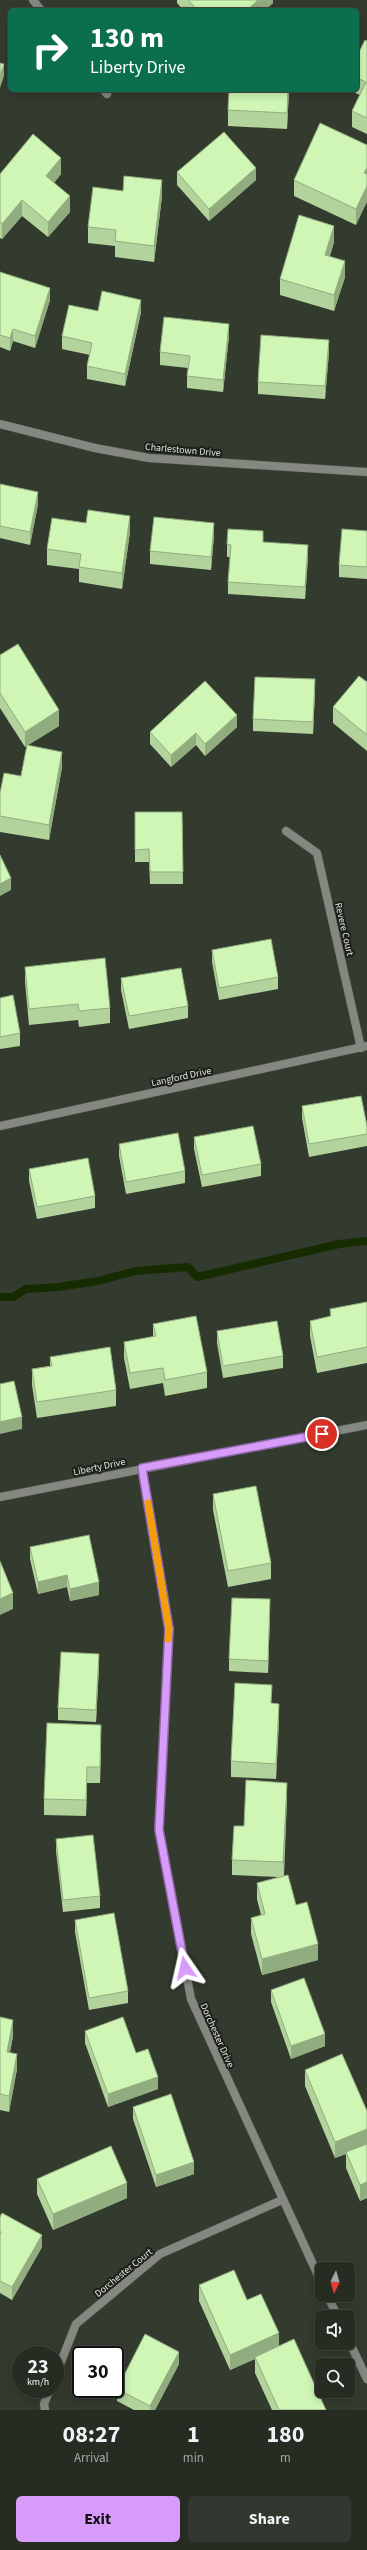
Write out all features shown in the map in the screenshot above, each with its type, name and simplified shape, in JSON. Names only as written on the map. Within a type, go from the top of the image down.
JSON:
[{"type":"street","points":[[33,0],[39,8]]},
{"type":"street","name":"Charlestown Drive","points":[[0,424],[95,448],[150,458],[367,472]]},
{"type":"street","name":"Revere Court","points":[[286,831],[318,853],[364,1047]]},
{"type":"street","name":"Langford Drive","points":[[0,1126],[364,1047]]},
{"type":"street","name":"Liberty Drive","points":[[0,1497],[367,1425]]},
{"type":"street","name":"Dorchester Drive","points":[[142,1468],[169,1629],[159,1830],[191,1999],[315,2269]]},
{"type":"street","name":"Dorchester Court","points":[[64,2354],[76,2324],[160,2254],[282,2200]]},
{"type":"street","points":[[353,2350],[367,2379]]},
{"type":"street","points":[[46,2398],[44,2404],[46,2410]]},
{"type":"building","points":[[188,0],[258,0],[249,8],[195,8]]},
{"type":"building","points":[[365,40],[367,41],[367,118],[352,111],[366,82],[359,79],[359,52]]},
{"type":"building","points":[[0,63],[4,64],[0,76]]},
{"type":"building","points":[[229,92],[288,92],[287,113],[228,110]]},
{"type":"building","points":[[320,123],[367,145],[367,168],[364,173],[367,174],[367,186],[356,209],[294,180]]},
{"type":"building","points":[[224,132],[256,168],[209,209],[177,172]]},
{"type":"building","points":[[33,134],[61,158],[46,176],[70,196],[48,222],[22,200],[2,224],[0,222],[0,174]]},
{"type":"building","points":[[124,176],[162,180],[154,246],[115,241],[116,230],[88,227],[93,187],[123,191]]},
{"type":"building","points":[[299,215],[334,226],[325,255],[345,261],[334,295],[280,279]]},
{"type":"building","points":[[0,272],[50,288],[35,336],[13,329],[10,338],[0,335]]},
{"type":"building","points":[[102,291],[141,300],[125,374],[87,366],[92,343],[62,336],[69,305],[98,311]]},
{"type":"building","points":[[164,317],[229,324],[223,380],[187,376],[190,356],[160,352]]},
{"type":"building","points":[[261,335],[329,340],[325,386],[258,382]]},
{"type":"building","points":[[0,484],[38,492],[30,532],[0,526]]},
{"type":"building","points":[[88,510],[130,516],[122,573],[79,567],[81,554],[47,549],[52,518],[86,523]]},
{"type":"building","points":[[154,517],[214,523],[211,557],[150,551]]},
{"type":"building","points":[[228,529],[263,531],[263,542],[308,545],[305,587],[228,582],[231,545],[227,544]]},
{"type":"building","points":[[342,529],[367,531],[367,567],[339,565]]},
{"type":"building","points":[[18,644],[59,710],[25,732],[0,693],[0,655]]},
{"type":"building","points":[[359,676],[367,682],[367,735],[333,707]]},
{"type":"building","points":[[255,677],[315,679],[313,722],[253,719]]},
{"type":"building","points":[[205,681],[237,715],[205,744],[196,733],[171,755],[150,732]]},
{"type":"building","points":[[27,745],[62,752],[49,825],[0,816],[0,793],[4,773],[21,776]]},
{"type":"building","points":[[135,812],[182,812],[183,872],[150,872],[149,849],[135,850]]},
{"type":"building","points":[[0,855],[11,878],[0,884]]},
{"type":"building","points":[[271,939],[278,977],[219,988],[212,950]]},
{"type":"building","points":[[105,958],[110,1008],[79,1011],[78,1004],[29,1009],[25,967]]},
{"type":"building","points":[[181,968],[188,1006],[129,1016],[121,978]]},
{"type":"building","points":[[13,995],[20,1033],[0,1037],[0,998]]},
{"type":"building","points":[[361,1096],[367,1126],[367,1134],[309,1144],[302,1106]]},
{"type":"building","points":[[253,1126],[261,1164],[202,1175],[194,1137]]},
{"type":"building","points":[[178,1133],[185,1171],[126,1182],[119,1144]]},
{"type":"building","points":[[88,1158],[95,1196],[37,1207],[29,1169]]},
{"type":"building","points":[[367,1302],[367,1347],[317,1357],[310,1321],[331,1316],[330,1309]]},
{"type":"building","points":[[196,1316],[207,1372],[165,1380],[163,1368],[130,1373],[124,1342],[156,1336],[153,1324]]},
{"type":"building","points":[[277,1321],[283,1356],[223,1366],[217,1331]]},
{"type":"building","points":[[110,1347],[116,1390],[37,1402],[32,1369],[52,1366],[50,1357]]},
{"type":"building","points":[[14,1381],[22,1417],[0,1422],[0,1384]]},
{"type":"building","points":[[256,1486],[271,1563],[228,1571],[213,1494]]},
{"type":"building","points":[[89,1535],[99,1582],[70,1589],[67,1575],[38,1582],[30,1547]]},
{"type":"building","points":[[0,1561],[13,1593],[0,1599]]},
{"type":"building","points":[[232,1598],[270,1599],[268,1661],[229,1659]]},
{"type":"building","points":[[61,1652],[99,1654],[96,1710],[58,1708]]},
{"type":"building","points":[[235,1683],[272,1685],[271,1703],[279,1704],[276,1764],[231,1761]]},
{"type":"building","points":[[47,1723],[101,1725],[100,1767],[87,1767],[86,1800],[44,1799]]},
{"type":"building","points":[[246,1780],[287,1783],[283,1862],[232,1860],[234,1826],[244,1826]]},
{"type":"building","points":[[93,1835],[100,1896],[63,1900],[56,1839]]},
{"type":"building","points":[[288,1875],[296,1905],[307,1902],[318,1944],[262,1959],[251,1918],[265,1914],[257,1883]]},
{"type":"building","points":[[114,1913],[128,1991],[89,1998],[75,1920]]},
{"type":"building","points":[[304,1978],[325,2034],[291,2046],[271,1990]]},
{"type":"building","points":[[0,2017],[13,2020],[7,2052],[17,2054],[9,2096],[0,2094]]},
{"type":"building","points":[[123,2017],[136,2053],[148,2049],[158,2077],[108,2094],[85,2031]]},
{"type":"building","points":[[342,2054],[367,2111],[367,2129],[335,2142],[305,2070]]},
{"type":"building","points":[[171,2094],[194,2162],[156,2175],[133,2107]]},
{"type":"building","points":[[367,2144],[367,2182],[360,2185],[346,2152]]},
{"type":"building","points":[[111,2146],[127,2183],[53,2214],[37,2179]]},
{"type":"building","points":[[2,2213],[42,2235],[12,2287],[0,2281],[0,2217]]},
{"type":"building","points":[[234,2270],[247,2300],[261,2294],[279,2333],[230,2355],[199,2285]]},
{"type":"building","points":[[145,2334],[179,2352],[150,2406],[124,2393],[124,2375]]},
{"type":"building","points":[[294,2339],[315,2386],[315,2398],[321,2398],[326,2410],[279,2410],[255,2357]]},
{"type":"waterway","points":[[0,1297],[13,1297],[26,1289],[58,1287],[98,1281],[136,1271],[188,1267],[197,1277],[339,1244],[367,1241]]},
{"type":"slow traffic","points":[[148,1503],[169,1629],[168,1639]]},
{"type":"route","points":[[185,1968],[159,1830],[169,1629],[142,1468],[322,1434]]}]
